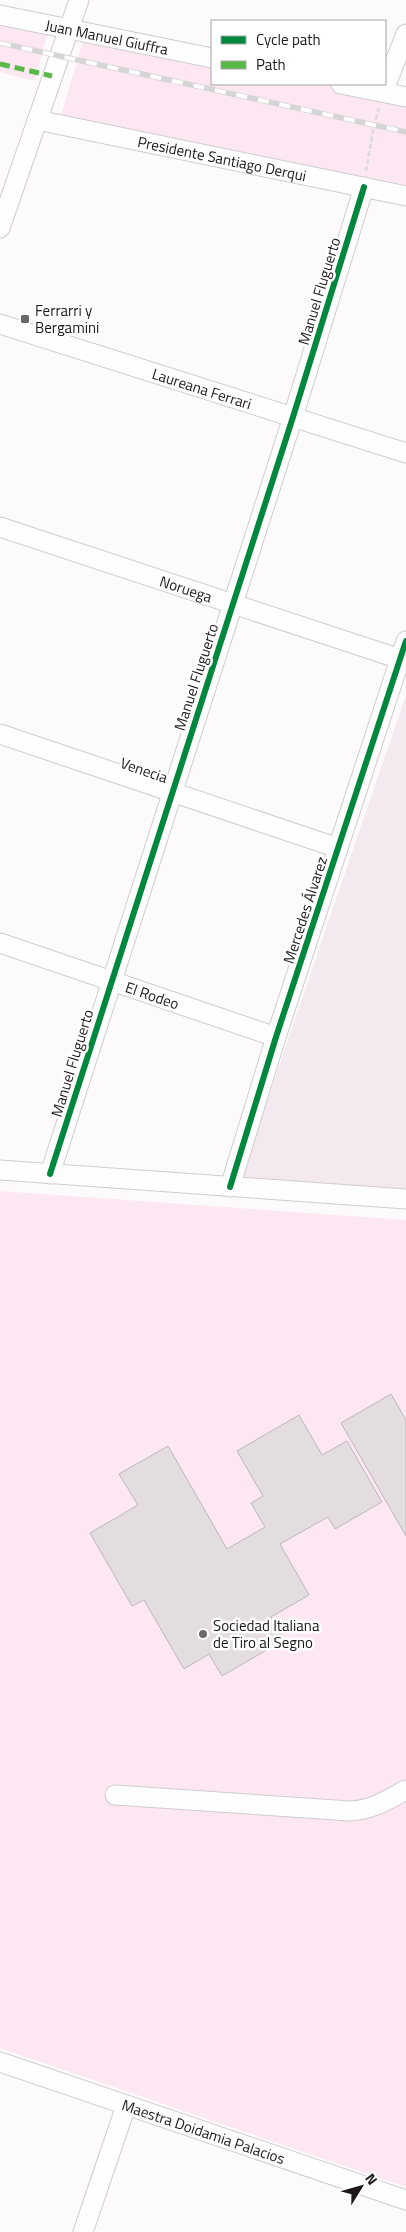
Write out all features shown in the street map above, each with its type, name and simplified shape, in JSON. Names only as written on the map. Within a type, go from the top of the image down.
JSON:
[{"type":"street","points":[[0,228],[79,0]]},
{"type":"street","name":"Juan Manuel Giuffra","points":[[0,15],[211,58]]},
{"type":"street","points":[[384,92],[406,34]]},
{"type":"street","points":[[346,85],[406,97]]},
{"type":"street","name":"Presidente Santiago Derqui","points":[[37,120],[406,196]]},
{"type":"street","name":"Manuel Fluguerto","points":[[50,1174],[110,981],[293,417],[364,187]]},
{"type":"street","name":"Laureana Ferrari","points":[[0,324],[406,454]]},
{"type":"street","name":"Noruega","points":[[0,528],[400,660]]},
{"type":"street","name":"Mercedes Álvarez","points":[[230,1187],[276,1038],[406,641]]},
{"type":"street","name":"Venecia","points":[[0,734],[338,848]]},
{"type":"street","name":"El Rodeo","points":[[0,943],[276,1038]]},
{"type":"street","points":[[0,1170],[406,1199]]},
{"type":"street","points":[[115,1795],[350,1811],[364,1810],[376,1806],[406,1790]]},
{"type":"street","name":"Maestra Doidamia Palacios","points":[[0,2062],[406,2200]]},
{"type":"street","points":[[83,2232],[126,2106]]},
{"type":"path","points":[[364,187],[374,125],[384,92]]},
{"type":"shaded area","points":[[0,19],[49,30],[34,81],[0,72]]},
{"type":"shaded area","points":[[84,38],[211,61],[211,85],[342,85],[406,97],[406,196],[61,115]]},
{"type":"shaded area","points":[[406,695],[406,1190],[241,1177]]},
{"type":"shaded area","name":"Sociedad Italiana de Tiro al Segno","points":[[0,1191],[406,1220],[406,2187],[0,2048]]},
{"type":"building","points":[[391,1394],[406,1420],[406,1536],[341,1423]]},
{"type":"building","points":[[299,1415],[322,1455],[347,1441],[382,1502],[335,1529],[328,1517],[280,1544],[309,1595],[271,1617],[284,1640],[222,1676],[209,1654],[184,1669],[144,1600],[132,1606],[90,1533],[138,1505],[119,1474],[168,1446],[227,1549],[265,1527],[251,1503],[263,1496],[237,1451]]},
{"type":"railway","points":[[0,43],[406,132]]},
{"type":"marked path","points":[[0,64],[52,76]]},
{"type":"cycle path","points":[[50,1174],[293,417],[364,187]]},
{"type":"cycle path","points":[[230,1187],[276,1037],[406,641]]},
{"type":"place","name":"Ferrarri y Bergamini","points":[[25,319]]},
{"type":"place","name":"Sociedad Italiana de Tiro al Segno","points":[[203,1634]]}]
